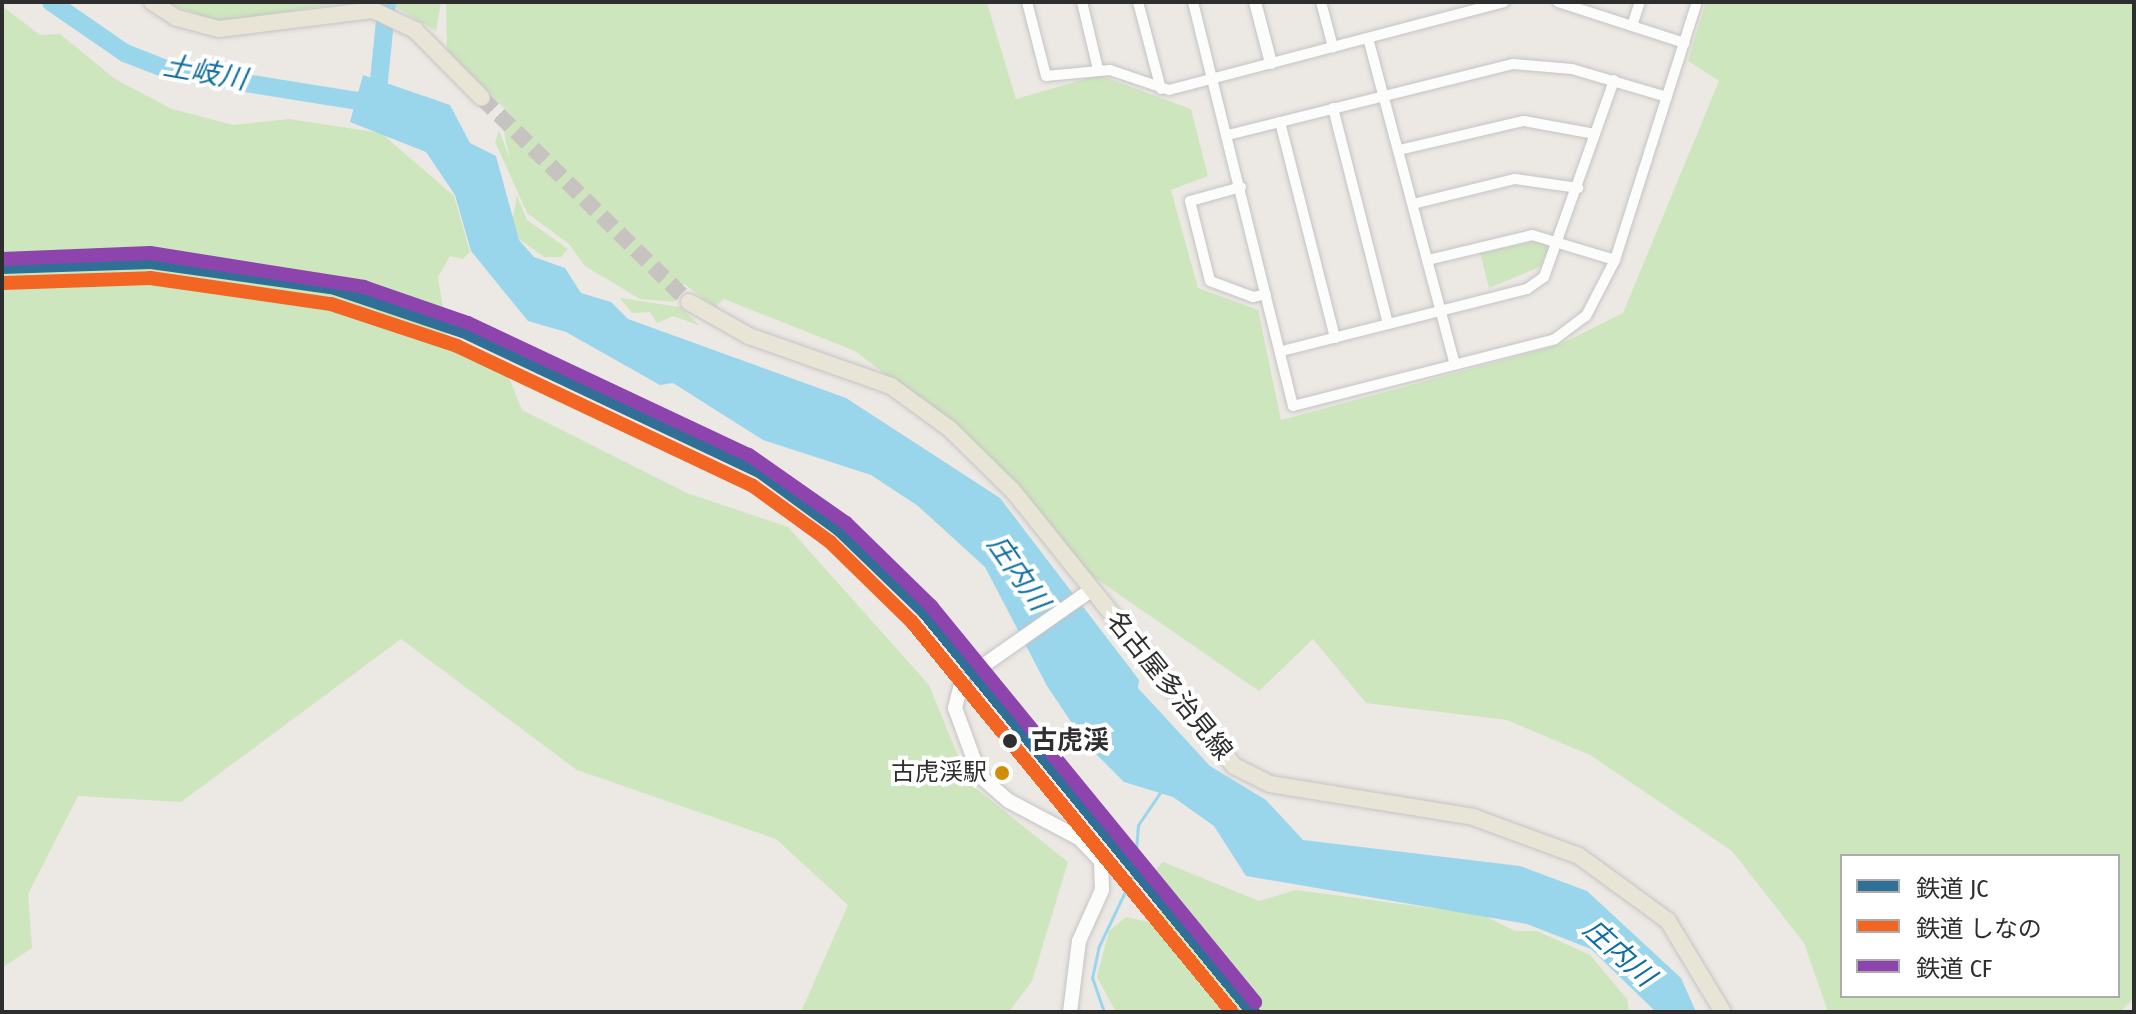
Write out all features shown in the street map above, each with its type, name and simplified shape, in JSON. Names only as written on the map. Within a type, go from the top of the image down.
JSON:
[{"type":"main road","points":[[152,2],[177,18],[219,29],[364,7],[395,17],[482,98]]},
{"type":"main road","name":"名古屋多治見線","points":[[689,302],[731,328],[907,395],[994,470],[1087,593],[1234,766],[1270,784],[1473,817],[1579,856],[1668,921],[1723,1012]]},
{"type":"main road","points":[[989,662],[1087,593]]},
{"type":"main road","points":[[962,680],[955,708],[980,776],[1009,801],[1079,838],[1101,861],[1102,890],[1079,941],[1070,1012]]},
{"type":"street","points":[[1027,2],[1046,76],[1098,69],[1161,89],[1213,79],[1504,2]]},
{"type":"street","points":[[1082,2],[1098,69]]},
{"type":"street","points":[[1138,2],[1161,89]]},
{"type":"street","points":[[1193,2],[1282,351],[1293,406],[1455,365],[1572,328],[1600,297],[1615,260],[1697,2]]},
{"type":"street","points":[[1255,2],[1271,63]]},
{"type":"street","points":[[1321,2],[1333,47]]},
{"type":"street","points":[[1558,2],[1584,6],[1684,43]]},
{"type":"street","points":[[1632,26],[1640,2]]},
{"type":"street","points":[[1368,38],[1455,365]]},
{"type":"street","points":[[1228,135],[1513,64],[1553,65],[1667,97]]},
{"type":"street","points":[[1282,351],[1527,289],[1544,277],[1560,243],[1614,80]]},
{"type":"street","points":[[1333,108],[1388,324]]},
{"type":"street","points":[[1399,150],[1524,121],[1595,134]]},
{"type":"street","points":[[1280,122],[1335,338]]},
{"type":"street","points":[[1413,204],[1515,179],[1578,188]]},
{"type":"street","points":[[1241,187],[1190,201],[1210,281],[1253,297],[1266,294]]},
{"type":"street","points":[[1428,260],[1521,235],[1615,260]]},
{"type":"green space","points":[[165,2],[348,2],[219,22]]},
{"type":"green space","points":[[395,2],[441,2],[436,31],[394,6]]},
{"type":"green space","points":[[446,2],[987,3],[1016,99],[1099,75],[1191,109],[1208,176],[1171,190],[1198,288],[1258,310],[1281,420],[1559,345],[1623,313],[1719,81],[1688,61],[1706,2],[2134,2],[2134,998],[2120,1012],[1828,1012],[1804,943],[1732,851],[1590,755],[1507,720],[1366,703],[1313,639],[1259,691],[1088,573],[975,443],[855,351],[724,299],[715,307],[684,284],[674,302],[640,299],[585,266],[569,244],[527,213],[495,142],[499,130],[510,159],[504,133],[516,120],[447,50]]},
{"type":"green space","points":[[2,6],[40,35],[60,34],[115,79],[172,109],[233,125],[289,119],[381,133],[454,196],[470,252],[463,259],[450,256],[438,277],[450,350],[508,375],[522,410],[687,493],[788,527],[929,685],[969,783],[1068,862],[1032,981],[1009,1012],[801,1012],[848,905],[776,839],[577,770],[401,639],[181,802],[78,796],[28,894],[32,948],[2,968]]},
{"type":"green space","points":[[517,196],[527,220],[568,249],[561,257],[544,257],[519,239],[511,226]]},
{"type":"green space","points":[[1543,240],[1548,250],[1540,267],[1489,288],[1480,253]]},
{"type":"green space","points":[[620,298],[680,307],[700,326],[673,316],[657,323],[650,312],[632,313]]},
{"type":"green space","points":[[1163,862],[1259,901],[1296,890],[1483,915],[1515,931],[1537,931],[1590,955],[1627,999],[1629,1012],[1116,1012],[1097,977],[1109,931],[1126,917],[1149,922],[1168,899],[1156,869]]},
{"type":"water","name":"庄内川","points":[[363,75],[450,105],[470,143],[496,156],[519,240],[534,257],[565,268],[581,293],[611,302],[628,319],[846,398],[1000,498],[1139,680],[1138,688],[1210,766],[1266,800],[1303,840],[1520,866],[1587,891],[1681,978],[1696,1012],[1656,1012],[1591,949],[1527,924],[1246,876],[1214,826],[1173,797],[1124,782],[1086,744],[1047,686],[985,567],[918,506],[871,475],[763,440],[673,383],[660,385],[566,332],[528,321],[471,251],[455,195],[426,152],[350,122]]},
{"type":"waterway","name":"土岐川","points":[[51,2],[125,53],[171,71],[377,104]]},
{"type":"waterway","points":[[377,100],[387,2]]},
{"type":"waterway","points":[[1104,1012],[1092,978],[1099,946],[1134,873],[1138,825],[1161,791]]},
{"type":"tunnel","points":[[482,98],[689,302]]},
{"type":"tunnel","points":[[962,680],[984,665]]},
{"type":"rail line","name":"CF","points":[[2,259],[150,253],[364,287],[468,323],[749,455],[846,523],[931,606],[1255,1002]]},
{"type":"rail line","name":"JC","points":[[2,267],[151,262],[335,288],[463,331],[761,472],[840,530],[924,611],[1253,1012]]},
{"type":"rail line","name":"しなの","points":[[3,283],[150,278],[331,304],[457,346],[753,486],[830,542],[912,622],[1232,1012]]},
{"type":"place","name":"古虎渓","points":[[1010,741]]},
{"type":"place","name":"古虎渓駅","points":[[1002,773]]}]
